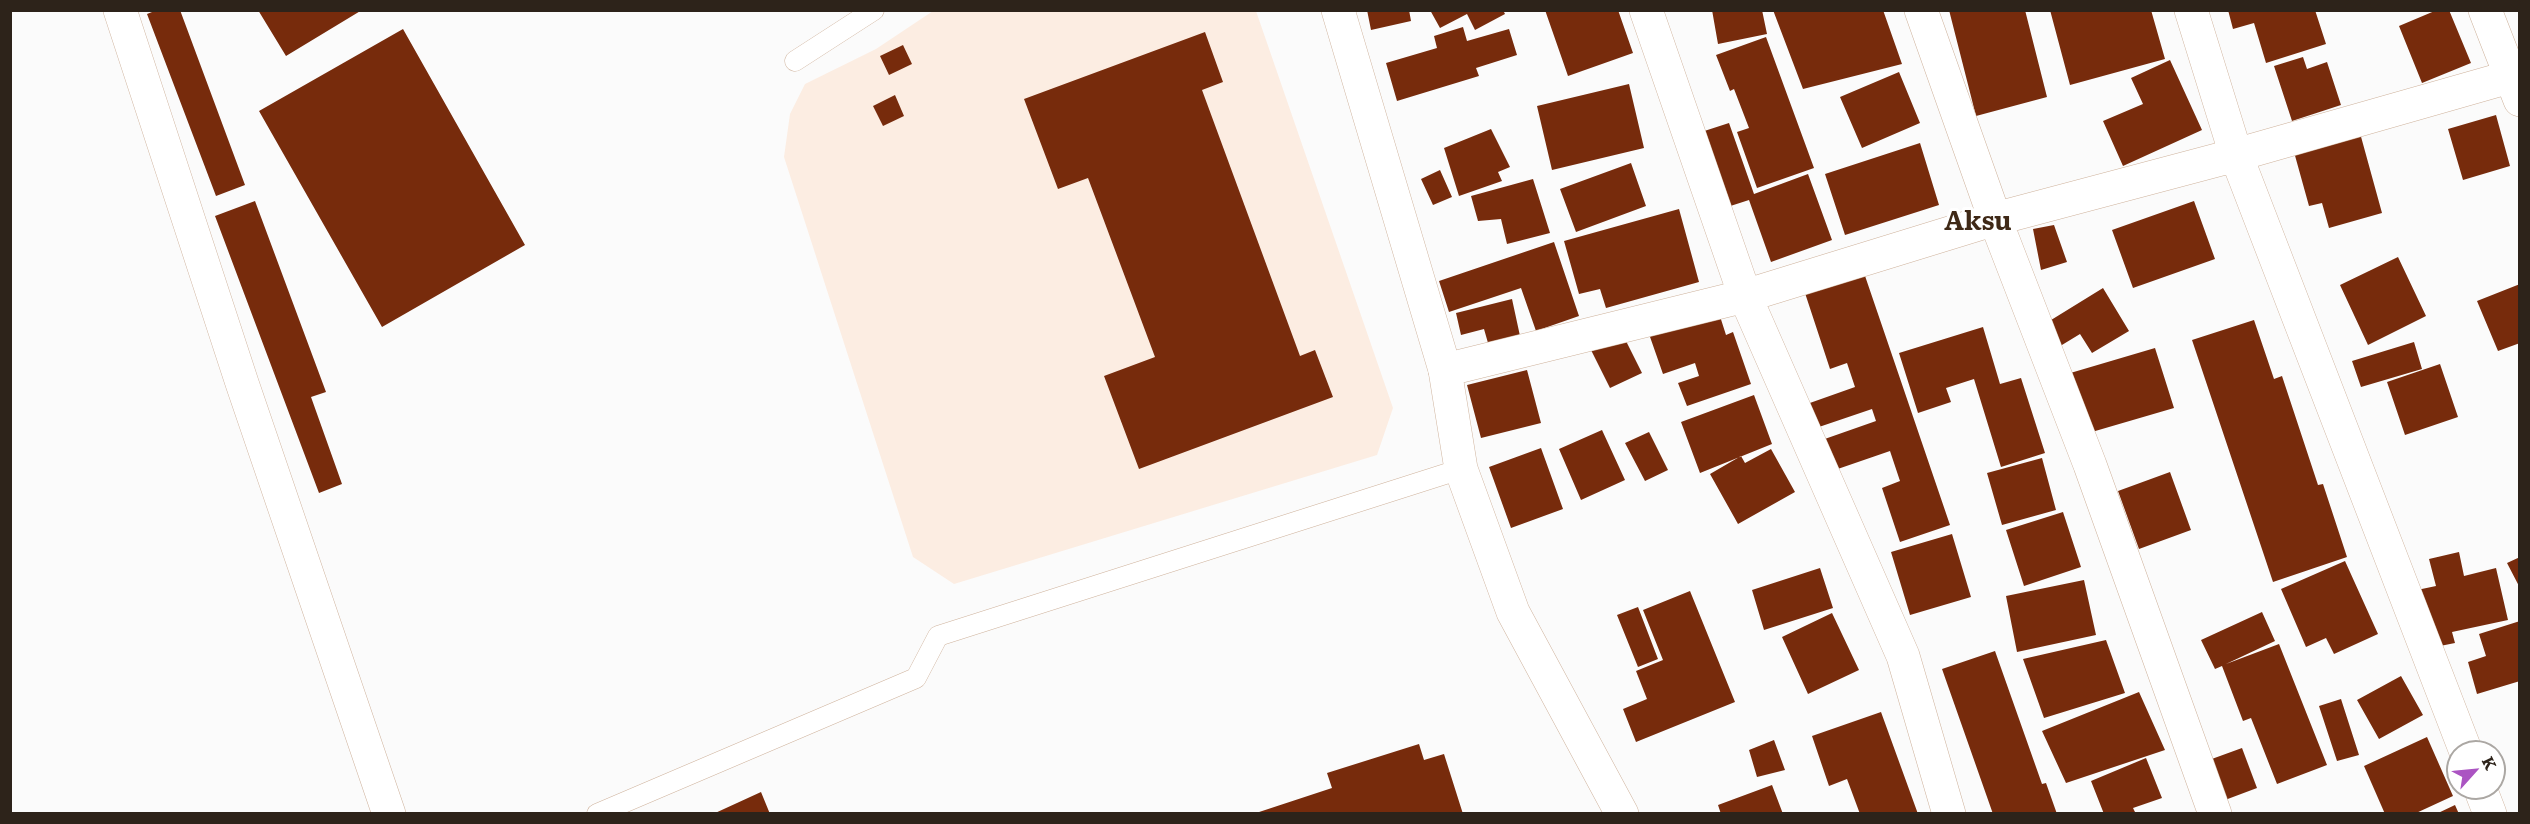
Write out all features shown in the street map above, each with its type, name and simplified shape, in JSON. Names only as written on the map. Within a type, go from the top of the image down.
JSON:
[{"type":"street","points":[[120,10],[242,383],[389,813]]},
{"type":"street","points":[[1338,10],[1445,370],[1461,469],[1513,612],[1622,813]]},
{"type":"street","points":[[1646,10],[1746,296],[1903,656],[1949,813]]},
{"type":"street","points":[[1921,10],[1995,219],[2090,465],[2215,813]]},
{"type":"street","points":[[2191,10],[2236,155],[2461,740]]},
{"type":"street","points":[[1445,370],[1746,296],[1995,219],[2516,84],[2486,10]]},
{"type":"lane","points":[[795,61],[874,10]]},
{"type":"lane","points":[[597,813],[916,678],[938,636],[1461,469]]},
{"type":"shaded area","points":[[933,11],[1256,11],[1393,408],[1377,455],[954,584],[913,557],[784,157],[790,114],[805,84],[876,49]]},
{"type":"building","points":[[157,10],[180,10],[245,185],[216,196],[147,14]]},
{"type":"building","points":[[258,10],[362,10],[286,56]]},
{"type":"building","points":[[1367,10],[1409,10],[1411,21],[1371,30]]},
{"type":"building","points":[[1430,10],[1503,10],[1505,14],[1475,30],[1467,14],[1440,28]]},
{"type":"building","points":[[1545,10],[1618,10],[1633,53],[1568,76]]},
{"type":"building","points":[[1712,10],[1762,10],[1767,34],[1718,44]]},
{"type":"building","points":[[1773,10],[1883,10],[1902,64],[1803,89]]},
{"type":"building","points":[[1949,10],[2025,10],[2047,97],[1976,116]]},
{"type":"building","points":[[2050,10],[2151,10],[2165,59],[2070,85]]},
{"type":"building","points":[[2228,10],[2315,10],[2326,44],[2266,63],[2254,23],[2233,29]]},
{"type":"building","points":[[2437,10],[2449,10],[2471,63],[2422,83],[2399,26]]},
{"type":"building","points":[[1463,27],[1467,41],[1509,29],[1517,55],[1476,68],[1479,76],[1397,101],[1386,63],[1437,48],[1434,36]]},
{"type":"building","points":[[403,29],[525,245],[382,327],[259,111]]},
{"type":"building","points":[[1205,32],[1223,82],[1202,90],[1300,356],[1315,350],[1333,397],[1139,469],[1104,376],[1155,357],[1088,178],[1058,189],[1024,99]]},
{"type":"building","points":[[1766,37],[1814,168],[1757,188],[1737,132],[1749,128],[1734,89],[1730,91],[1716,55]]},
{"type":"building","points":[[903,45],[912,64],[889,75],[880,56]]},
{"type":"building","points":[[2303,57],[2307,69],[2327,62],[2341,105],[2292,121],[2274,66]]},
{"type":"building","points":[[2170,60],[2202,130],[2123,166],[2103,121],[2143,104],[2131,78]]},
{"type":"building","points":[[1899,72],[1920,123],[1862,148],[1840,97]]},
{"type":"building","points":[[1629,84],[1644,148],[1552,170],[1537,106]]},
{"type":"building","points":[[895,95],[904,116],[883,126],[873,106]]},
{"type":"building","points":[[2496,115],[2510,166],[2463,180],[2448,129]]},
{"type":"building","points":[[1729,123],[1754,194],[1808,174],[1832,240],[1771,262],[1749,200],[1718,210],[1692,135]]},
{"type":"building","points":[[1491,129],[1510,167],[1498,172],[1502,181],[1459,196],[1444,148]]},
{"type":"building","points":[[2360,133],[2382,213],[2329,228],[2322,203],[2309,206],[2294,152]]},
{"type":"building","points":[[1920,143],[1939,205],[1845,235],[1825,174]]},
{"type":"building","points":[[1631,163],[1646,206],[1576,232],[1560,189]]},
{"type":"building","points":[[1440,170],[1452,197],[1433,205],[1421,179]]},
{"type":"building","points":[[1533,179],[1550,233],[1507,244],[1501,219],[1478,221],[1471,196]]},
{"type":"building","points":[[255,201],[326,392],[311,397],[342,484],[319,493],[215,216]]},
{"type":"building","points":[[2194,201],[2215,259],[2133,288],[2112,230]]},
{"type":"building","points":[[1679,209],[1699,282],[1606,308],[1600,289],[1579,294],[1564,241]]},
{"type":"building","points":[[2054,225],[2067,262],[2041,270],[2033,229]]},
{"type":"building","points":[[1554,242],[1579,316],[1536,331],[1521,288],[1449,312],[1439,281]]},
{"type":"building","points":[[2398,257],[2426,316],[2368,345],[2340,285]]},
{"type":"building","points":[[1863,270],[1950,525],[1900,542],[1882,488],[1900,481],[1890,451],[1829,472],[1819,441],[1876,421],[1872,409],[1816,428],[1807,404],[1855,387],[1847,363],[1830,369],[1804,290]]},
{"type":"building","points":[[2520,284],[2520,343],[2498,351],[2477,301]]},
{"type":"building","points":[[2103,288],[2129,331],[2092,353],[2080,334],[2057,348],[2043,325]]},
{"type":"building","points":[[1512,299],[1520,336],[1488,343],[1484,329],[1461,335],[1456,313]]},
{"type":"building","points":[[1718,310],[1726,335],[1733,332],[1751,384],[1687,406],[1678,383],[1699,376],[1695,363],[1663,374],[1649,334]]},
{"type":"building","points":[[2254,320],[2274,379],[2282,376],[2318,485],[2323,484],[2347,557],[2273,582],[2192,340]]},
{"type":"building","points":[[1983,327],[2000,384],[2021,378],[2045,453],[2001,467],[1974,379],[1946,388],[1951,402],[1918,413],[1899,353]]},
{"type":"building","points":[[1623,335],[1642,373],[1610,388],[1591,350]]},
{"type":"building","points":[[2414,342],[2422,369],[2361,387],[2352,361]]},
{"type":"building","points":[[2155,348],[2174,408],[2085,434],[2067,374]]},
{"type":"building","points":[[2440,364],[2458,417],[2405,435],[2387,382]]},
{"type":"building","points":[[1527,370],[1541,423],[1481,438],[1467,385]]},
{"type":"building","points":[[1754,395],[1772,444],[1700,473],[1681,422]]},
{"type":"building","points":[[1602,430],[1625,480],[1581,500],[1559,449]]},
{"type":"building","points":[[1649,432],[1668,470],[1645,481],[1625,443]]},
{"type":"building","points":[[1541,448],[1563,509],[1511,528],[1489,467]]},
{"type":"building","points":[[1771,449],[1795,492],[1738,524],[1710,474],[1741,456],[1745,463]]},
{"type":"building","points":[[2042,458],[2056,510],[2002,525],[1987,473]]},
{"type":"building","points":[[2170,472],[2191,530],[2139,549],[2118,491]]},
{"type":"building","points":[[2063,512],[2081,567],[2024,586],[2006,530]]},
{"type":"building","points":[[1952,534],[1971,597],[1910,615],[1891,552]]},
{"type":"building","points":[[2459,552],[2464,576],[2496,568],[2508,620],[2452,632],[2455,643],[2430,648],[2417,590],[2436,586],[2429,559]]},
{"type":"building","points":[[2520,557],[2520,588],[2507,563]]},
{"type":"building","points":[[2345,561],[2378,634],[2334,654],[2326,638],[2306,647],[2281,589]]},
{"type":"building","points":[[1820,568],[1833,608],[1764,630],[1752,590]]},
{"type":"building","points":[[2084,580],[2096,635],[2017,652],[2006,596]]},
{"type":"building","points":[[1690,591],[1735,702],[1636,742],[1623,709],[1647,699],[1636,671],[1663,660],[1643,610]]},
{"type":"building","points":[[1638,607],[1658,659],[1638,667],[1617,615]]},
{"type":"building","points":[[2262,612],[2275,641],[2226,664],[2279,644],[2327,765],[2277,784],[2251,718],[2243,721],[2222,666],[2215,669],[2201,640]]},
{"type":"building","points":[[1832,613],[1859,670],[1808,694],[1782,637]]},
{"type":"building","points":[[2520,621],[2520,681],[2477,694],[2468,662],[2486,656],[2479,634]]},
{"type":"building","points":[[2106,640],[2125,693],[2044,718],[2023,659]]},
{"type":"building","points":[[1995,651],[2042,784],[2046,783],[2057,814],[1993,814],[1942,669]]},
{"type":"building","points":[[2401,676],[2423,715],[2379,739],[2357,700]]},
{"type":"building","points":[[2139,692],[2165,750],[2066,783],[2042,731]]},
{"type":"building","points":[[2341,699],[2359,755],[2337,761],[2319,706]]},
{"type":"building","points":[[1881,712],[1918,814],[1860,814],[1847,779],[1829,786],[1812,736]]},
{"type":"building","points":[[2427,737],[2446,780],[2446,799],[2414,814],[2385,814],[2364,766]]},
{"type":"building","points":[[1774,740],[1785,770],[1757,777],[1749,750]]},
{"type":"building","points":[[1419,744],[1424,760],[1444,754],[1463,814],[1253,814],[1332,788],[1327,773]]},
{"type":"building","points":[[2242,748],[2257,788],[2225,800],[2209,760]]},
{"type":"building","points":[[2146,758],[2162,798],[2133,808],[2136,814],[2104,814],[2091,781]]},
{"type":"building","points":[[1772,785],[1783,814],[1721,814],[1718,805]]},
{"type":"building","points":[[761,792],[770,814],[713,814]]},
{"type":"building","points":[[2455,805],[2459,814],[2436,814]]},
{"type":"district","name":"Aksu","points":[[1978,222]]}]
